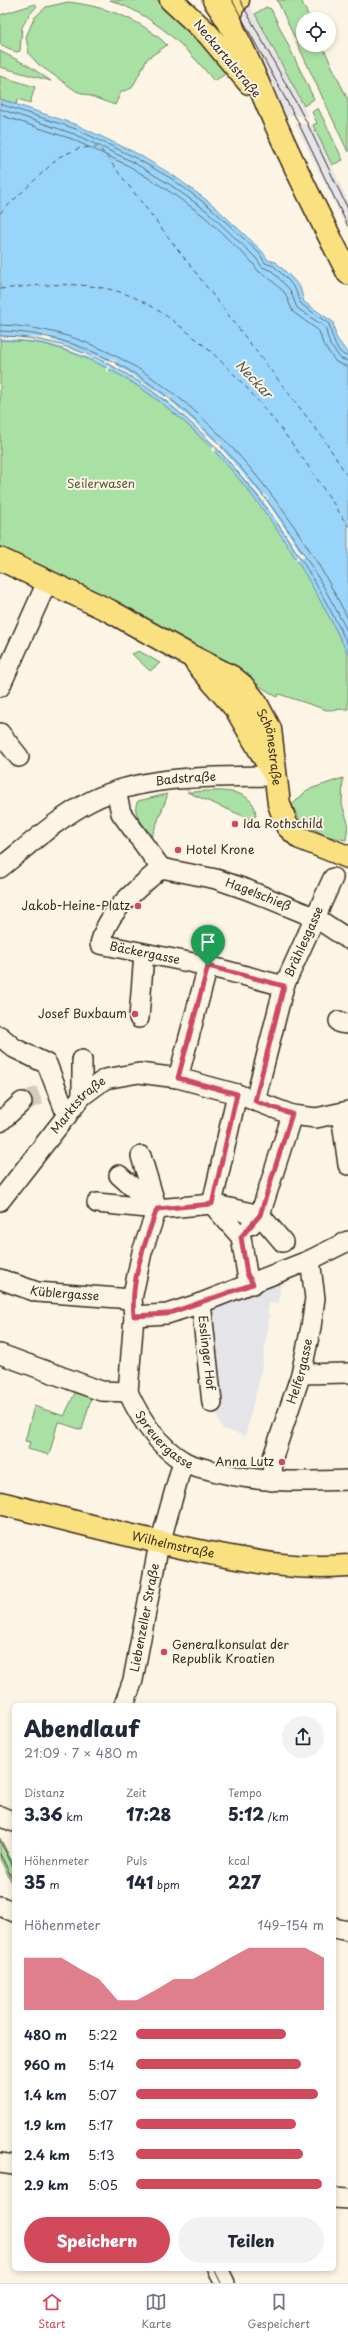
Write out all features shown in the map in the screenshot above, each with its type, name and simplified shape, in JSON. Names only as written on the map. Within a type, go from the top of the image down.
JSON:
[{"type":"main road","name":"Neckartalstraße","points":[[171,0],[208,34],[245,78],[276,124]]},
{"type":"main road","name":"Neckartalstraße","points":[[216,2],[235,34],[262,89],[276,124],[348,273]]},
{"type":"main road","points":[[208,34],[202,21],[216,2]]},
{"type":"main road","name":"Neckartalstraße","points":[[334,245],[348,263]]},
{"type":"main road","name":"Schönestraße","points":[[0,559],[48,580],[110,611],[232,677],[250,693],[267,720],[273,739],[274,776]]},
{"type":"main road","name":"Schönestraße","points":[[187,654],[236,709],[274,776]]},
{"type":"main road","points":[[274,776],[279,804],[290,830],[300,838],[348,857]]},
{"type":"main road","name":"Wilhelmstraße","points":[[0,1503],[160,1543],[292,1568],[348,1566]]},
{"type":"street","points":[[0,687],[48,580]]},
{"type":"street","points":[[0,733],[19,757]]},
{"type":"street","name":"Badstraße","points":[[0,868],[68,816],[90,802],[116,791],[134,786],[195,778],[274,776]]},
{"type":"street","points":[[116,791],[121,814],[161,868]]},
{"type":"street","name":"Hagelschieß","points":[[161,868],[222,881],[316,918],[348,939]]},
{"type":"street","name":"Bäckergasse","points":[[161,868],[110,917],[104,928],[100,944],[208,966],[284,986]]},
{"type":"street","name":"Brählesgasse","points":[[255,1101],[284,986],[333,878]]},
{"type":"street","points":[[139,1018],[144,954]]},
{"type":"street","points":[[178,1078],[208,966]]},
{"type":"street","points":[[0,1036],[14,1048],[48,1064],[54,1090],[67,1116]]},
{"type":"street","points":[[82,1060],[82,1096]]},
{"type":"street","name":"Marktstraße","points":[[3,1192],[82,1096],[105,1079],[139,1073],[178,1078],[237,1094],[292,1114],[316,1118],[344,1113]]},
{"type":"street","points":[[212,1204],[231,1126],[237,1094]]},
{"type":"street","points":[[0,1122],[22,1102]]},
{"type":"street","points":[[344,1113],[347,1162]]},
{"type":"street","points":[[241,1237],[260,1215],[283,1137],[292,1114]]},
{"type":"street","points":[[0,1354],[101,1391],[128,1392],[133,1308],[142,1252],[157,1209],[141,1156]]},
{"type":"street","points":[[119,1175],[157,1209]]},
{"type":"street","points":[[97,1203],[157,1209],[212,1204],[260,1215],[283,1242]]},
{"type":"street","points":[[212,1204],[241,1237],[247,1274],[253,1284]]},
{"type":"street","name":"Küblergasse","points":[[0,1279],[37,1292],[167,1314],[253,1284],[348,1242]]},
{"type":"street","name":"Helfergasse","points":[[272,1481],[273,1457],[301,1374],[315,1298],[310,1260]]},
{"type":"street","name":"Esslinger Hof","points":[[201,1303],[212,1403]]},
{"type":"street","points":[[301,1374],[348,1373]]},
{"type":"street","name":"Spreuergasse","points":[[128,1392],[140,1418],[163,1444],[183,1461],[228,1476],[272,1481],[299,1482],[348,1480]]},
{"type":"street","name":"Liebenzeller Straße","points":[[125,1703],[133,1680],[160,1543],[183,1461]]},
{"type":"street","points":[[0,1816],[12,1821]]},
{"type":"street","points":[[0,1906],[12,1911]]},
{"type":"street","points":[[336,1928],[348,1931]]},
{"type":"street","points":[[0,2163],[12,2165]]},
{"type":"street","points":[[336,2198],[348,2199]]},
{"type":"street","points":[[219,2271],[225,2283]]},
{"type":"shaded area","points":[[250,6],[309,117],[292,115],[283,119],[236,15]]},
{"type":"shaded area","points":[[295,123],[313,125],[348,202],[348,230]]},
{"type":"shaded area","points":[[281,1282],[278,1304],[269,1303],[267,1314],[270,1314],[260,1378],[245,1436],[223,1429],[218,1420],[206,1306]]},
{"type":"green space","points":[[110,0],[157,0],[172,9],[232,70],[214,81],[192,56],[168,33],[126,6]]},
{"type":"green space","points":[[277,0],[301,0],[307,12],[296,12],[296,41]]},
{"type":"green space","points":[[68,2],[95,7],[121,15],[146,28],[167,45],[147,59],[132,88],[121,92],[115,105],[76,91],[38,64],[29,54],[26,37],[34,18],[46,7]]},
{"type":"green space","points":[[35,4],[37,6],[29,15],[22,27],[20,51],[16,52],[0,44],[0,15]]},
{"type":"green space","points":[[266,7],[271,9],[314,99],[304,106],[255,14]]},
{"type":"green space","points":[[0,51],[29,66],[51,81],[0,67]]},
{"type":"green space","points":[[301,52],[325,52],[348,100],[348,152]]},
{"type":"green space","points":[[0,76],[35,87],[30,103],[18,99],[16,104],[0,99]]},
{"type":"green space","points":[[318,108],[343,160],[332,165],[313,125],[317,123],[312,112]]},
{"type":"green space","name":"Seilerwasen","points":[[0,340],[48,345],[90,360],[129,380],[165,406],[199,436],[230,468],[259,503],[285,540],[312,584],[346,647],[348,655],[348,709],[327,710],[279,694],[277,697],[176,636],[141,617],[71,581],[0,548]]},
{"type":"green space","points":[[139,651],[160,663],[150,671],[132,654]]},
{"type":"green space","points":[[343,778],[342,804],[348,823],[346,840],[326,836],[300,821],[292,805],[307,790]]},
{"type":"green space","points":[[218,791],[240,794],[248,798],[254,805],[256,816],[250,819],[187,792]]},
{"type":"green space","points":[[167,794],[152,836],[139,819],[136,806],[138,801]]},
{"type":"green space","points":[[75,1393],[91,1398],[82,1430],[58,1422],[49,1455],[28,1449],[30,1442],[25,1441],[34,1406],[64,1416]]},
{"type":"green space","points":[[0,1838],[12,1861],[12,1883],[0,1859]]},
{"type":"water","name":"Neckar","points":[[0,99],[77,125],[136,153],[174,176],[212,204],[262,251],[268,260],[276,262],[300,287],[304,302],[333,322],[336,337],[348,354],[348,654],[323,606],[295,558],[264,511],[229,467],[190,427],[147,392],[100,365],[48,345],[0,340]]},
{"type":"pier","points":[[44,335],[51,337],[51,340],[108,361],[110,358],[116,361],[115,364],[165,397],[167,395],[172,398],[170,401],[216,442],[217,440],[222,444],[220,447],[262,496],[264,494],[268,498],[266,500],[301,553],[303,552],[306,556],[296,561],[295,559],[299,555],[262,499],[217,448],[213,452],[211,450],[215,446],[166,400],[111,365],[108,372],[106,370],[109,364],[45,342],[0,338],[0,336],[43,338]]},
{"type":"ferry route","points":[[0,213],[59,157],[80,148],[99,147],[323,438],[348,477]]},
{"type":"ferry route","points":[[0,289],[31,286],[93,286],[131,296],[167,316],[206,347],[252,394],[293,445],[348,526]]},
{"type":"tunnel","points":[[22,1102],[51,1091]]},
{"type":"tram line","points":[[232,0],[297,120],[348,226]]},
{"type":"tram line","points":[[240,0],[306,121],[348,209]]},
{"type":"tram line","points":[[0,1841],[12,1864]]},
{"type":"tram line","points":[[0,1854],[12,1878]]},
{"type":"tram line","points":[[215,2271],[221,2283]]},
{"type":"place","name":"Ida Rothschild","points":[[235,824]]},
{"type":"place","name":"Hotel Krone","points":[[178,850]]},
{"type":"place","name":"Jakob-Heine-Platz","points":[[138,906]]},
{"type":"place","name":"Josef Buxbaum","points":[[135,1014]]},
{"type":"place","name":"Anna Lutz","points":[[282,1462]]},
{"type":"place","name":"Generalkonsulat der Republik Kroatien","points":[[164,1652]]},
{"type":"route","points":[[208,966],[284,986],[255,1101],[292,1114],[283,1137],[260,1215],[241,1237],[247,1274],[253,1284],[167,1314],[134,1316],[132,1299],[142,1252],[157,1209],[212,1204],[231,1126],[237,1094],[178,1078],[208,966]]}]
